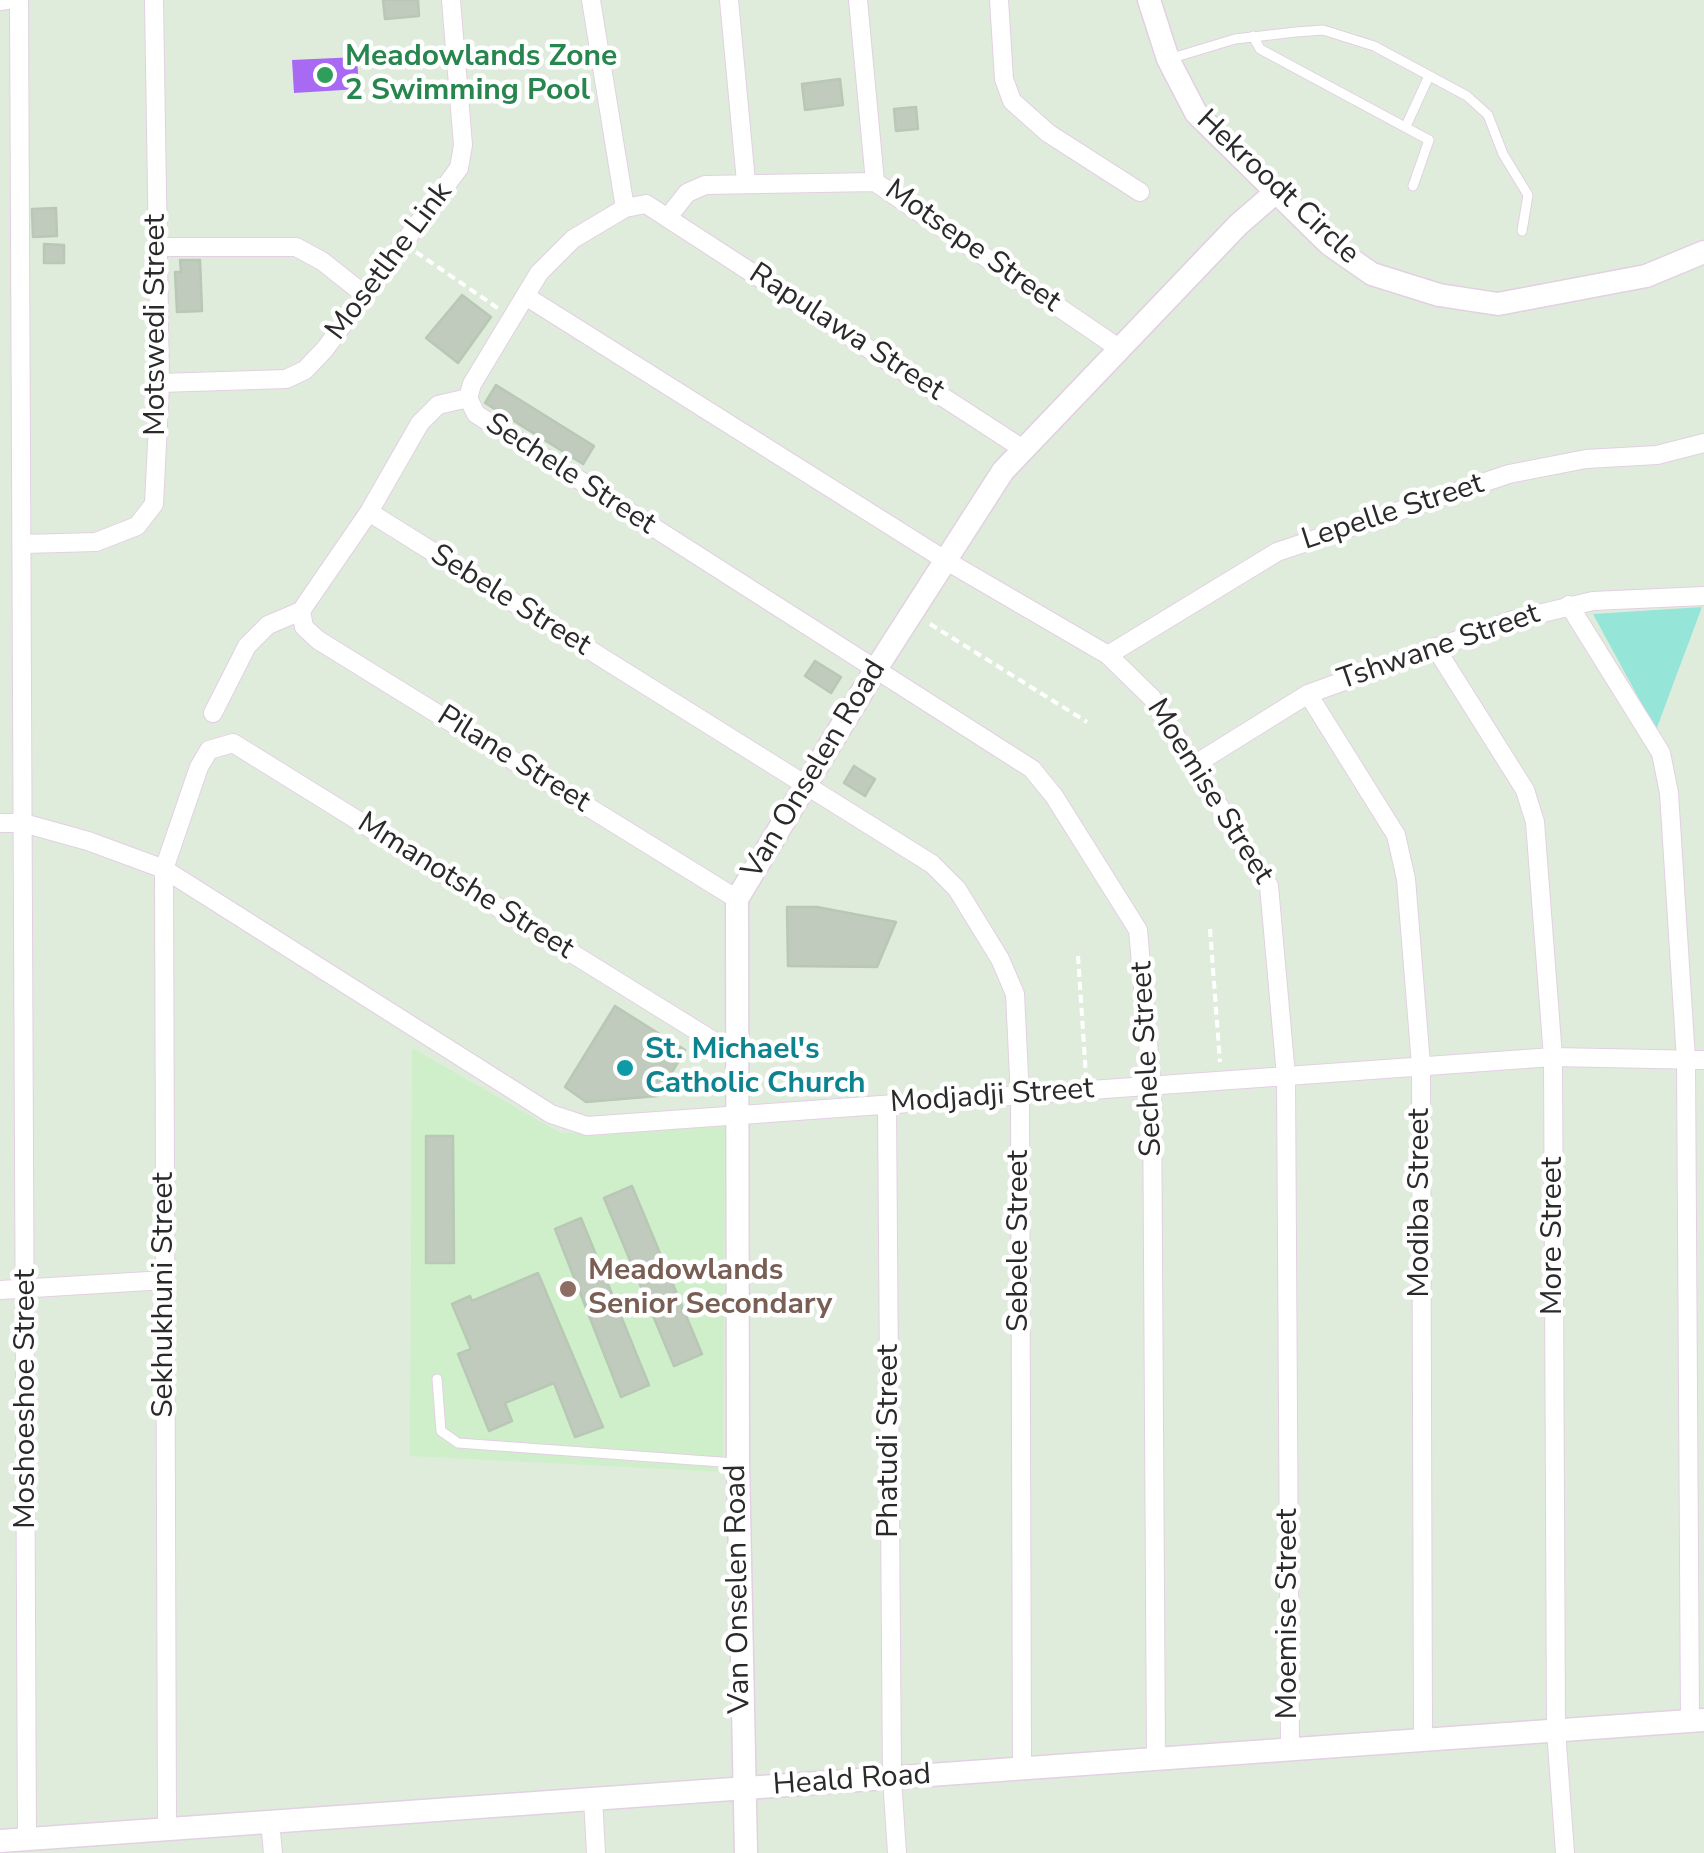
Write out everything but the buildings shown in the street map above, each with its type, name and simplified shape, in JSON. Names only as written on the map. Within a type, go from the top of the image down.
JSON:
[{"type":"street","name":"Moshoeshoe Street","points":[[20,0],[27,1838]]},
{"type":"street","name":"Motswedi Street","points":[[24,544],[96,542],[137,526],[147,515],[157,489],[160,383],[154,0]]},
{"type":"street","name":"Mosetlhe Link","points":[[160,383],[296,376],[325,349],[450,184],[463,158],[451,0]]},
{"type":"street","points":[[592,0],[625,208]]},
{"type":"street","points":[[729,0],[746,182]]},
{"type":"street","name":"Motsepe Street","points":[[858,0],[875,182],[1120,349]]},
{"type":"street","points":[[999,0],[1004,78],[1012,101],[1048,132],[1140,192]]},
{"type":"street","name":"Hekroodt Circle","points":[[1148,0],[1168,60],[1196,113],[1330,244],[1372,274],[1477,303],[1523,301],[1646,276],[1704,252]]},
{"type":"street","points":[[213,713],[247,646],[268,625],[301,611],[369,512],[420,422],[438,405],[468,398],[472,384],[538,273],[563,248],[625,208],[646,204],[669,216],[687,193],[704,184],[875,182]]},
{"type":"street","name":"Van Onselen Road","points":[[746,1853],[738,1463],[738,899],[804,785],[995,482],[1276,192]]},
{"type":"street","name":"Rapulawa Street","points":[[669,216],[1023,450]]},
{"type":"street","points":[[157,247],[296,247],[322,261],[365,295]]},
{"type":"street","name":"Moemise Street","points":[[527,297],[945,560],[1108,655],[1152,698],[1259,868],[1273,900],[1286,1076],[1290,1748]]},
{"type":"street","name":"Sechele Street","points":[[468,398],[476,414],[874,672],[1032,769],[1054,796],[1138,930],[1152,1087],[1156,1758]]},
{"type":"street","name":"Lepelle Street","points":[[1108,655],[1277,552],[1542,466],[1656,456],[1704,443]]},
{"type":"street","name":"Sebele Street","points":[[369,512],[932,864],[957,889],[1016,994],[1020,1097],[1022,1768]]},
{"type":"street","name":"Tshwane Street","points":[[1194,765],[1308,694],[1435,647],[1569,605],[1704,596]]},
{"type":"street","points":[[1569,605],[1648,731],[1666,767],[1695,1060],[1697,1720]]},
{"type":"street","name":"Pilane Street","points":[[301,611],[304,627],[318,640],[738,899]]},
{"type":"street","name":"More Street","points":[[1435,647],[1499,746],[1530,804],[1539,860],[1553,1057],[1556,1730],[1565,1853]]},
{"type":"street","name":"Modiba Street","points":[[1308,694],[1388,820],[1402,851],[1421,1065],[1423,1739]]},
{"type":"street","name":"Mmanotshe Street","points":[[199,767],[209,750],[233,742],[736,1055]]},
{"type":"street","name":"Sekhukhuni Street","points":[[167,1830],[164,869],[199,767]]},
{"type":"street","name":"Modjadji Street","points":[[0,823],[23,824],[128,853],[164,869],[570,1123],[613,1126],[1553,1057],[1695,1060]]},
{"type":"street","name":"Phatudi Street","points":[[888,1105],[892,1778],[897,1853]]},
{"type":"street","points":[[0,1290],[164,1280]]},
{"type":"street","name":"Heald Road","points":[[0,1840],[1697,1720]]},
{"type":"street","points":[[593,1798],[596,1853]]},
{"type":"street","points":[[270,1821],[273,1853]]},
{"type":"lane","points":[[1168,60],[1191,49],[1253,36],[1323,30],[1342,34],[1429,76],[1467,96],[1488,115],[1504,154],[1528,195],[1522,231]]},
{"type":"lane","points":[[1253,36],[1260,49],[1406,126],[1430,144],[1413,186]]},
{"type":"lane","points":[[1406,126],[1429,76]]},
{"type":"lane","points":[[437,1379],[441,1431],[458,1443],[738,1463]]},
{"type":"path","points":[[404,244],[514,318]]},
{"type":"path","points":[[911,612],[1087,722]]},
{"type":"path","points":[[1210,929],[1222,1082]]},
{"type":"path","points":[[1078,956],[1087,1090]]},
{"type":"shaded area","name":"Meadowlands Zone 2 Swimming Pool","points":[[357,57],[359,89],[294,93],[292,60]]},
{"type":"shaded area","points":[[1702,607],[1656,730],[1593,614]]},
{"type":"shaded area","name":"Meadowlands Senior Secondary","points":[[412,1048],[561,1133],[725,1125],[723,1472],[410,1456]]},
{"type":"place","name":"Meadowlands Zone 2 Swimming Pool","points":[[325,75]]},
{"type":"place","name":"St. Michael's Catholic Church","points":[[625,1068]]},
{"type":"place","name":"Meadowlands Senior Secondary","points":[[568,1289]]}]
